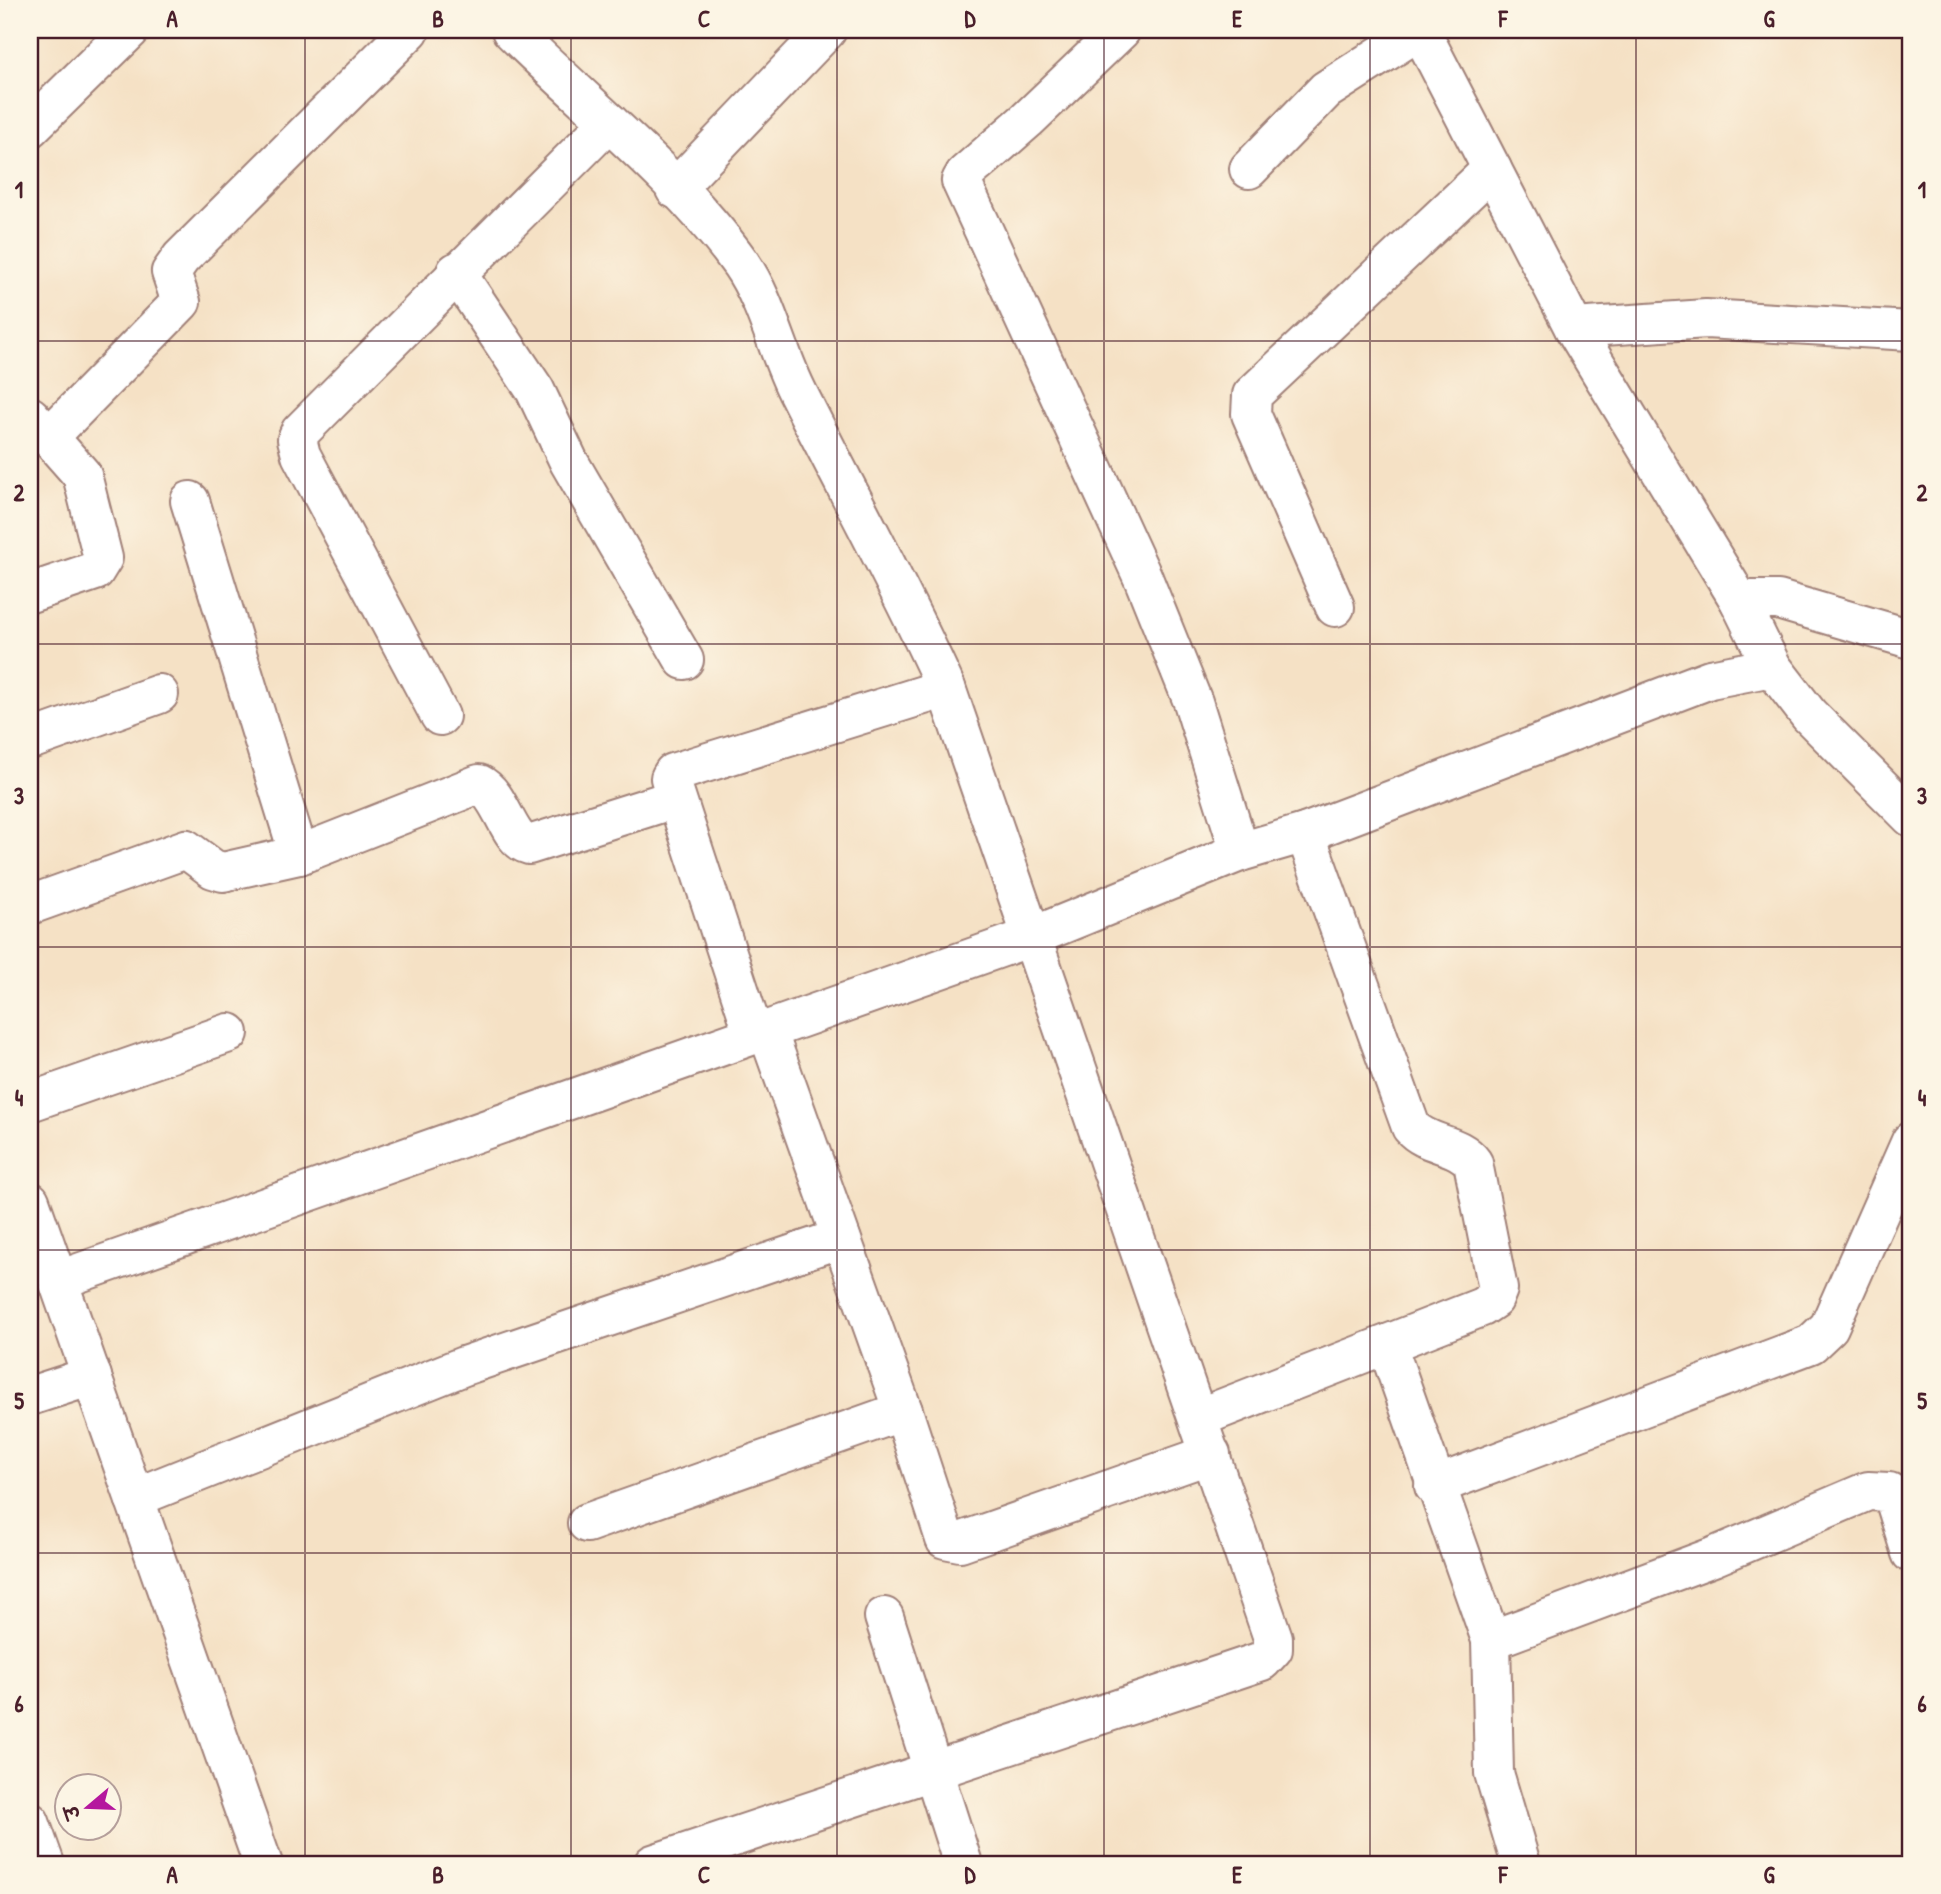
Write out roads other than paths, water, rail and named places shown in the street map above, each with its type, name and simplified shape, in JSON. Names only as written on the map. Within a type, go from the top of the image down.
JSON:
[{"type":"main road","points":[[30,128],[130,30]]},
{"type":"main road","points":[[30,593],[95,571],[102,565],[85,481],[77,467],[40,426],[181,302],[171,272],[181,258],[410,30]]},
{"type":"main road","points":[[675,189],[827,30]]},
{"type":"main road","points":[[1121,30],[1027,120],[965,174],[961,181],[1143,578],[1192,702],[1240,852]]},
{"type":"main road","points":[[1249,169],[1326,90],[1420,30],[1574,328],[1739,600],[1772,667],[1810,715],[1911,817]]},
{"type":"main road","points":[[526,35],[675,189],[752,281],[797,392],[899,584],[946,688],[1273,1638],[1273,1649],[1268,1657],[653,1864]]},
{"type":"main road","points":[[440,716],[301,455],[297,439],[300,432],[456,272],[609,122]]},
{"type":"main road","points":[[1335,607],[1251,414],[1252,395],[1492,169]]},
{"type":"main road","points":[[456,272],[535,390],[569,462],[684,660]]},
{"type":"main road","points":[[1574,328],[1706,319],[1911,331]]},
{"type":"main road","points":[[190,501],[299,855]]},
{"type":"main road","points":[[1739,600],[1778,600],[1911,639]]},
{"type":"main road","points":[[59,1280],[1031,937],[1240,852],[1304,833],[1710,680],[1772,667]]},
{"type":"main road","points":[[946,688],[673,774],[669,783],[674,799],[841,1238],[902,1411],[941,1534],[952,1542],[1211,1454]]},
{"type":"main road","points":[[30,740],[159,694]]},
{"type":"main road","points":[[30,905],[186,849],[213,869],[223,872],[299,855],[479,784],[489,789],[519,841],[529,845],[674,799]]},
{"type":"main road","points":[[1198,1418],[1482,1307],[1494,1299],[1498,1289],[1473,1163],[1463,1152],[1419,1135],[1412,1127],[1304,833]]},
{"type":"main road","points":[[30,1102],[229,1033]]},
{"type":"main road","points":[[1434,1486],[1811,1344],[1829,1327],[1911,1141]]},
{"type":"main road","points":[[30,1201],[262,1864]]},
{"type":"main road","points":[[134,1498],[464,1366],[841,1238]]},
{"type":"main road","points":[[1387,1345],[1434,1486],[1491,1640],[1494,1773],[1521,1864]]},
{"type":"main road","points":[[30,1396],[92,1377]]},
{"type":"main road","points":[[587,1523],[902,1411]]},
{"type":"main road","points":[[1491,1640],[1713,1557],[1868,1491],[1889,1492],[1894,1498],[1911,1553]]},
{"type":"main road","points":[[884,1617],[963,1864]]},
{"type":"main road","points":[[30,1822],[45,1864]]}]
